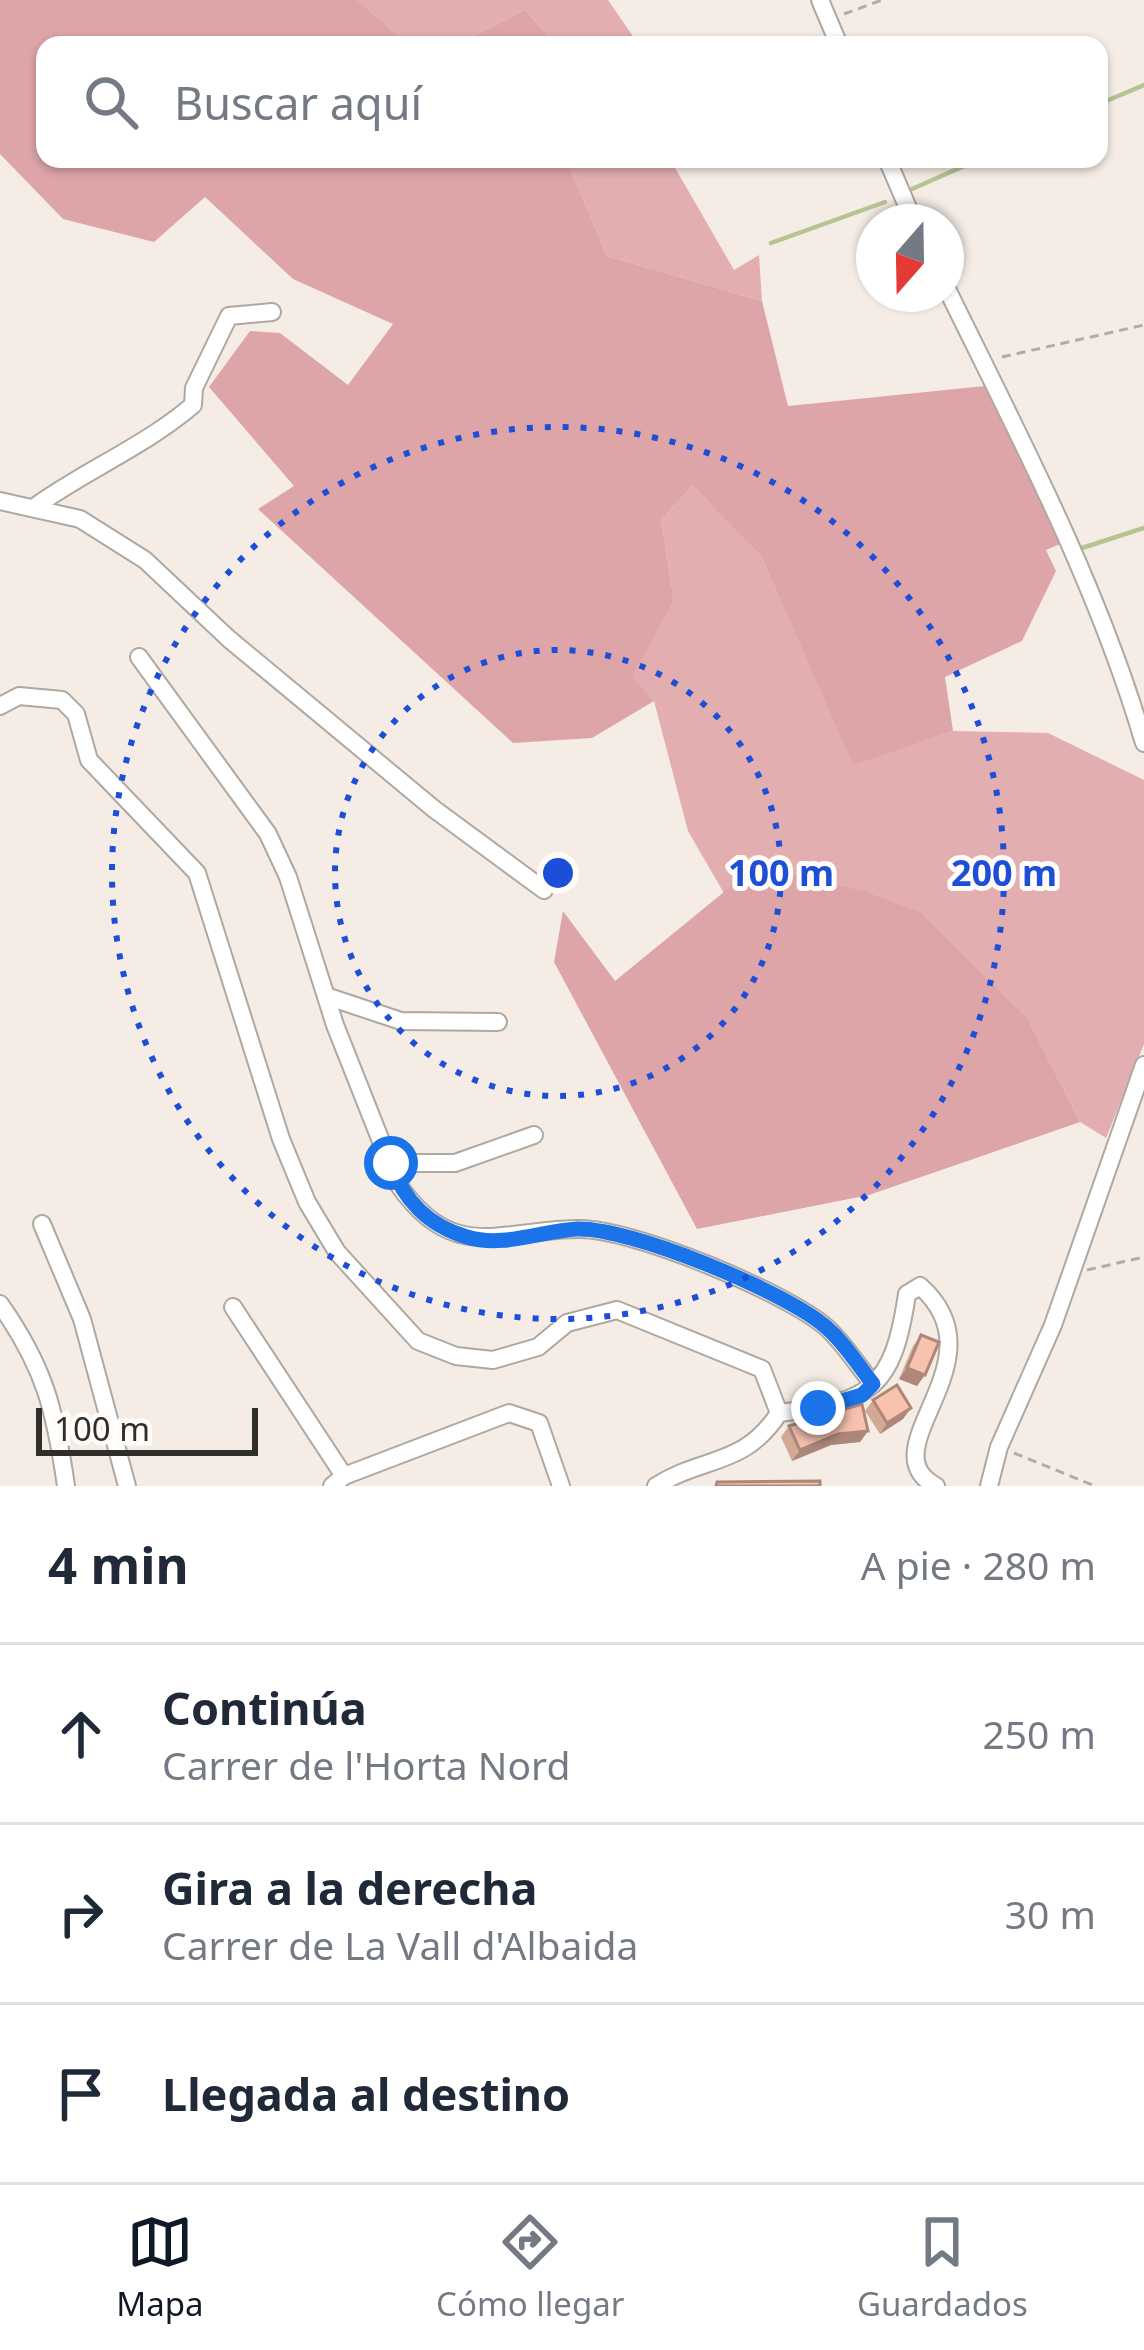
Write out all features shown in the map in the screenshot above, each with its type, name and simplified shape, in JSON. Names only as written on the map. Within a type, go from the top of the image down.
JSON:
[{"type":"street","points":[[820,0],[835,36]]},
{"type":"street","points":[[891,168],[906,204]]},
{"type":"street","points":[[36,506],[84,472],[152,439],[194,405],[194,388],[229,316],[272,312]]},
{"type":"street","points":[[958,312],[1074,551],[1124,675],[1144,743]]},
{"type":"street","points":[[0,502],[80,519],[145,560],[230,639],[434,809],[544,890]]},
{"type":"street","points":[[139,657],[268,834],[288,877],[326,996],[391,1163],[414,1207],[469,1238],[500,1240],[581,1229],[644,1242],[763,1291],[823,1324],[873,1384]]},
{"type":"street","points":[[0,706],[19,696],[62,700],[76,714],[89,760],[196,873],[281,1139],[307,1202],[337,1252],[418,1340],[456,1356],[493,1360],[538,1347],[567,1323],[617,1310],[762,1369],[779,1413]]},
{"type":"street","points":[[326,996],[401,1021],[498,1022]]},
{"type":"street","points":[[988,1486],[999,1447],[1072,1273],[1144,1065]]},
{"type":"street","points":[[391,1163],[455,1163],[534,1136]]},
{"type":"street","points":[[42,1223],[82,1319],[127,1486]]},
{"type":"street","points":[[656,1486],[739,1455],[764,1436],[779,1413],[862,1395],[894,1362],[907,1294],[920,1286],[940,1303],[949,1333],[950,1361],[914,1445],[915,1465],[936,1486]]},
{"type":"street","points":[[0,1304],[36,1356],[54,1407],[66,1486]]},
{"type":"street","points":[[233,1307],[337,1483],[509,1413],[539,1423],[560,1486]]},
{"type":"path","points":[[828,20],[882,0]]},
{"type":"path","points":[[982,361],[1144,325]]},
{"type":"path","points":[[1072,1273],[1144,1257]]},
{"type":"path","points":[[999,1447],[1095,1486]]},
{"type":"shaded area","points":[[0,0],[357,0],[399,36],[36,36],[36,168],[570,168],[607,256],[762,301],[788,406],[985,386],[1065,542],[1046,550],[1056,571],[1022,641],[945,677],[953,731],[853,765],[761,556],[693,485],[661,520],[674,601],[632,678],[654,701],[592,738],[513,743],[258,509],[294,486],[209,387],[250,331],[280,333],[348,385],[393,324],[293,279],[205,197],[154,242],[63,219],[0,154]]},
{"type":"shaded area","points":[[357,0],[608,0],[633,36],[548,36],[525,10],[474,36],[399,36]]},
{"type":"shaded area","points":[[525,10],[548,36],[474,36]]},
{"type":"shaded area","points":[[570,168],[675,168],[734,270],[759,255],[762,301],[607,256]]},
{"type":"shaded area","points":[[694,484],[761,556],[853,764],[953,731],[1048,733],[1144,780],[1144,1044],[1106,1138],[1080,1122],[1028,1019],[757,866],[725,895],[688,831],[654,701],[631,679],[674,601],[661,520]]},
{"type":"shaded area","points":[[757,865],[866,892],[919,912],[1028,1019],[1080,1122],[869,1195],[697,1229],[554,962],[563,911],[615,981]]},
{"type":"building","points":[[921,1335],[939,1342],[925,1375],[907,1368]]},
{"type":"building","points":[[897,1385],[911,1408],[887,1423],[873,1400]]},
{"type":"building","points":[[862,1404],[868,1431],[838,1434],[800,1450],[789,1426]]},
{"type":"building","points":[[820,1481],[820,1486],[716,1486],[717,1482]]},
{"type":"waterway","points":[[1108,100],[1144,85]]},
{"type":"waterway","points":[[912,189],[960,168]]},
{"type":"waterway","points":[[771,243],[885,202]]},
{"type":"waterway","points":[[1079,549],[1144,528]]},
{"type":"route","points":[[391,1163],[414,1207],[469,1238],[500,1240],[581,1229],[644,1242],[763,1291],[823,1324],[873,1384],[862,1395],[818,1408]]}]
